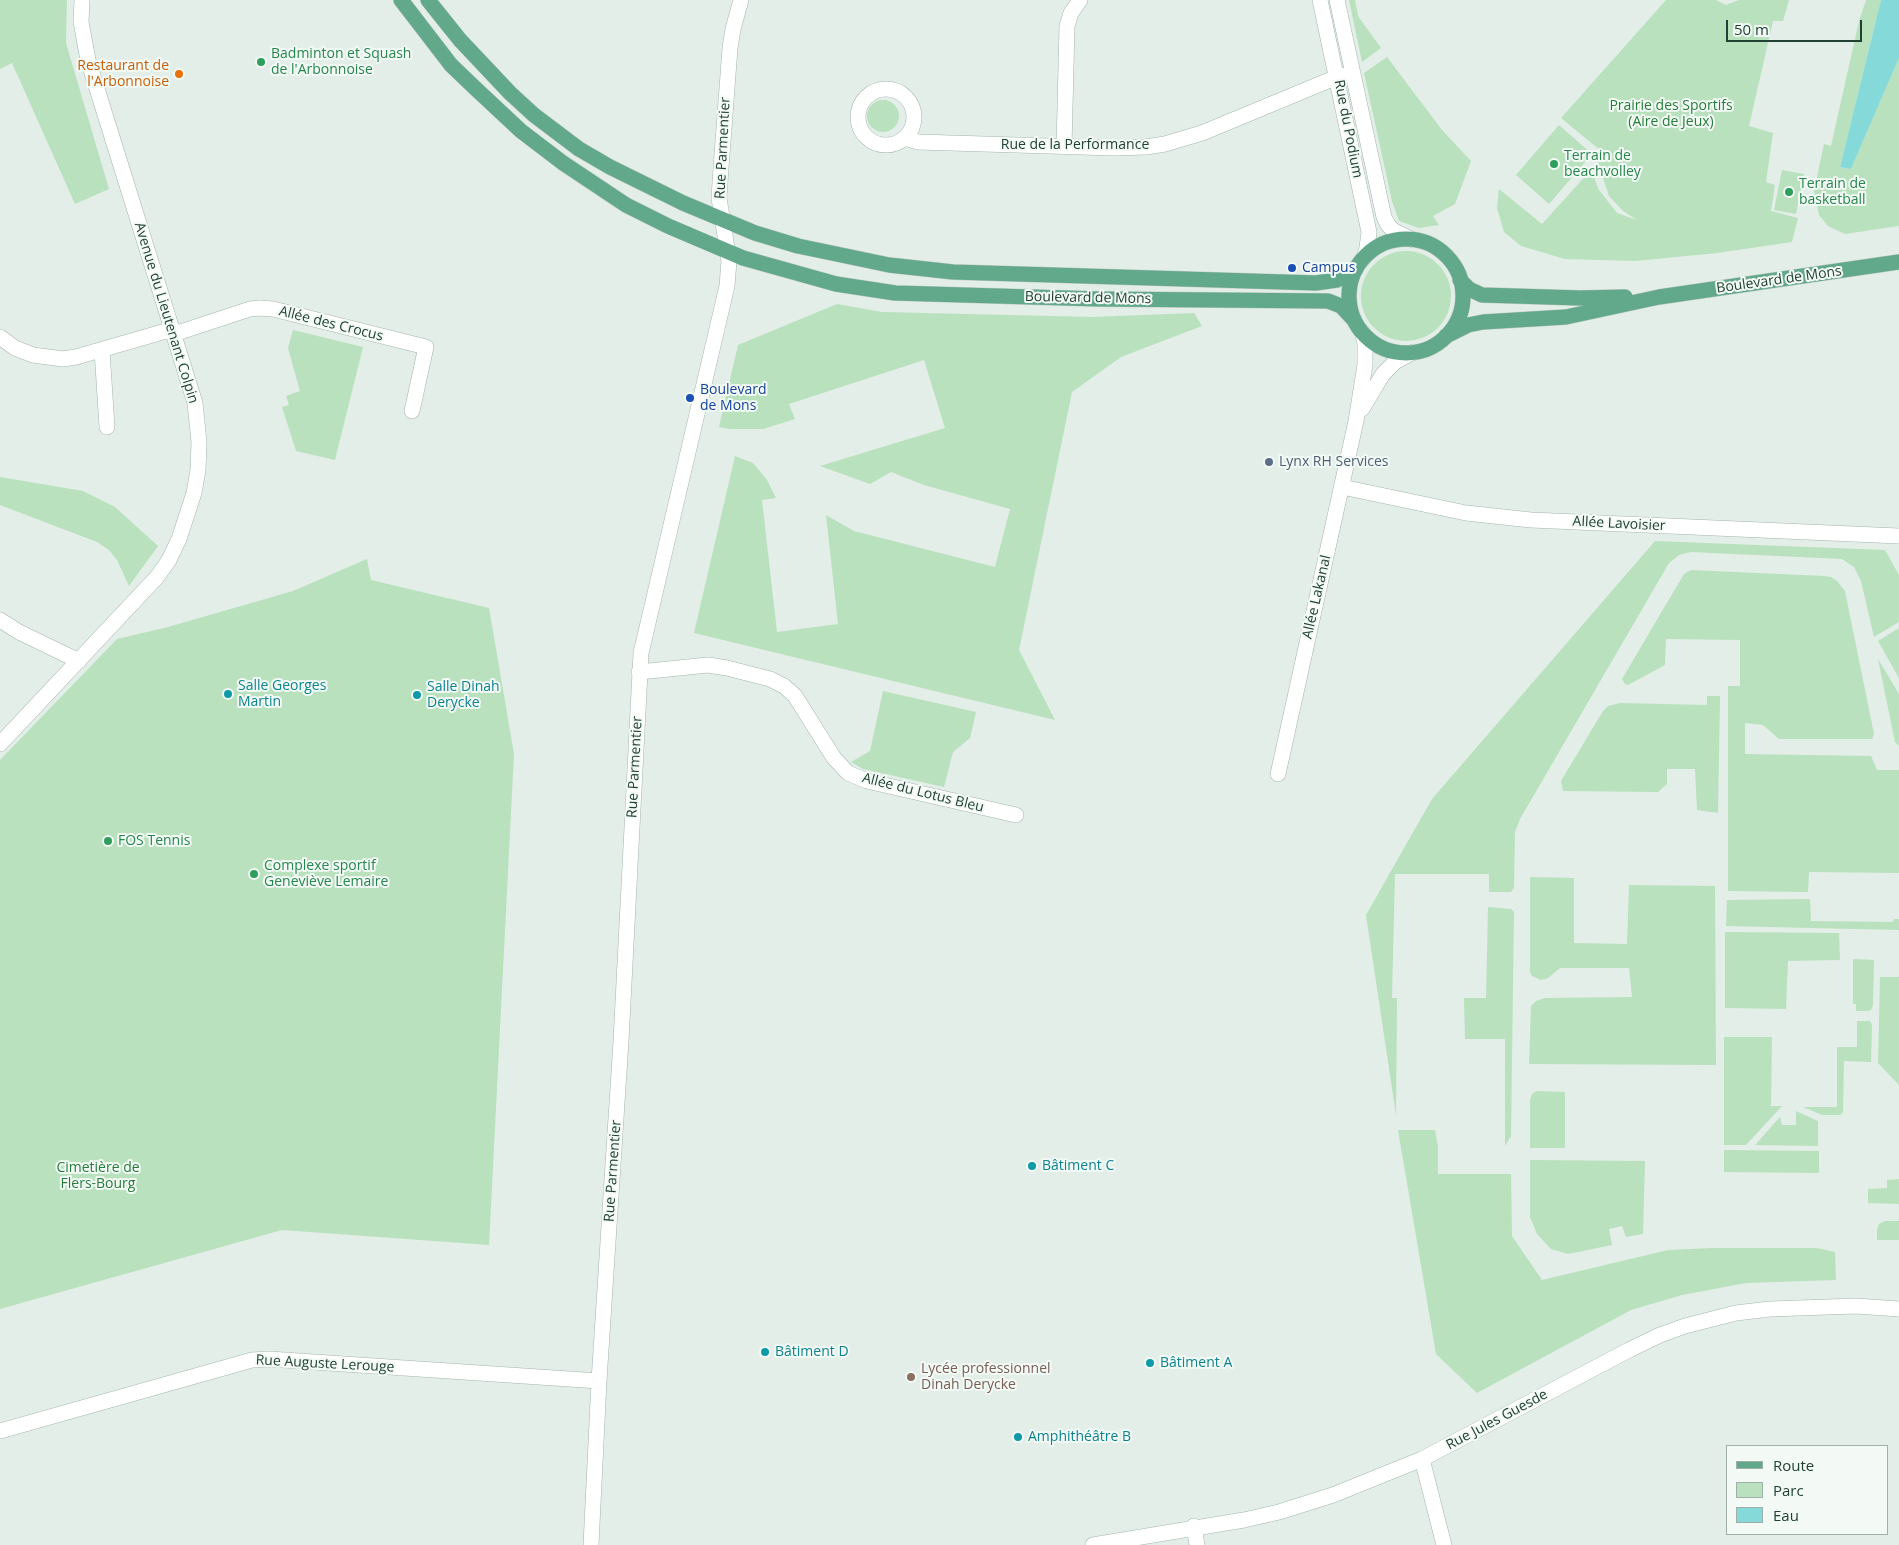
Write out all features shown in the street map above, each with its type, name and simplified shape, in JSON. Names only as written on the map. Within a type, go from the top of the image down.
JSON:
[{"type":"main road","name":"Boulevard de Mons","points":[[401,0],[451,65],[521,131],[563,163],[626,205],[728,253],[836,284],[895,293],[1099,299],[1328,301],[1341,306],[1358,326]]},
{"type":"main road","name":"Boulevard de Mons","points":[[428,0],[484,66],[516,99],[560,135],[610,167],[675,200],[755,233],[807,248],[890,265],[938,271],[1316,283],[1337,280],[1360,263]]},
{"type":"main road","points":[[1399,239],[1413,240],[1426,243],[1445,255],[1454,266],[1460,280],[1461,310],[1455,324],[1446,336],[1434,345],[1413,352],[1399,352],[1385,349],[1372,342],[1358,326],[1350,308],[1349,294],[1351,281],[1360,263],[1374,249],[1399,239]]},
{"type":"main road","name":"Boulevard de Mons","points":[[1446,336],[1468,325],[1482,322],[1566,317],[1659,297],[1899,262]]},
{"type":"main road","name":"Boulevard de Mons","points":[[1460,280],[1469,290],[1482,295],[1580,298],[1659,297]]},
{"type":"street","name":"Avenue du Lieutenant Colpin","points":[[0,744],[157,577],[180,539],[194,493],[198,470],[197,421],[192,394],[88,60],[82,28],[82,0]]},
{"type":"street","name":"Rue Parmentier","points":[[591,1545],[599,1381],[621,1041],[639,672],[644,633],[723,304],[728,272],[728,253],[719,198],[733,29],[741,0]]},
{"type":"street","points":[[1064,147],[1067,26],[1080,0]]},
{"type":"street","name":"Rue du Podium","points":[[1320,0],[1369,232],[1368,248],[1360,263]]},
{"type":"street","name":"Rue du Podium","points":[[1337,0],[1384,217],[1394,231],[1413,240]]},
{"type":"street","name":"Rue de la Performance","points":[[904,138],[918,142],[1130,148],[1173,142],[1202,134],[1337,77],[1353,73]]},
{"type":"street","name":"Allée des Crocus","points":[[174,332],[260,308],[273,309],[426,347],[412,410]]},
{"type":"street","name":"Allée Lakanal","points":[[1278,774],[1356,421],[1365,365],[1365,343],[1358,326]]},
{"type":"street","points":[[0,337],[23,352],[42,358],[63,359],[174,332]]},
{"type":"street","points":[[102,350],[108,427]]},
{"type":"street","name":"Allée Lakanal","points":[[1356,421],[1383,374],[1395,362],[1413,352]]},
{"type":"street","name":"Allée Lavoisier","points":[[1342,487],[1466,512],[1531,520],[1899,536]]},
{"type":"street","points":[[0,620],[18,632],[79,661]]},
{"type":"street","name":"Allée du Lotus Bleu","points":[[639,672],[708,665],[770,679],[784,686],[794,696],[834,758],[848,773],[867,780],[1016,815]]},
{"type":"street","name":"Rue Jules Guesde","points":[[1092,1545],[1194,1526],[1244,1520],[1310,1503],[1422,1458],[1629,1350],[1660,1335],[1685,1326],[1736,1313],[1788,1308],[1856,1306],[1899,1309]]},
{"type":"street","name":"Rue Auguste Lerouge","points":[[0,1430],[252,1360],[269,1359],[599,1381]]},
{"type":"street","points":[[1422,1458],[1444,1545]]},
{"type":"street","points":[[1194,1526],[1197,1545]]},
{"type":"green space","points":[[0,0],[67,0],[66,43],[109,189],[75,204],[12,63],[0,69]]},
{"type":"green space","points":[[1349,0],[1355,0],[1358,16],[1381,48],[1362,62]]},
{"type":"green space","name":"Prairie des Sportifs (Aire de Jeux)","points":[[1666,0],[1716,0],[1726,5],[1739,0],[1789,0],[1783,21],[1773,21],[1749,126],[1773,133],[1766,182],[1775,185],[1771,211],[1798,218],[1792,242],[1717,253],[1635,261],[1565,259],[1521,246],[1504,232],[1497,208],[1499,189],[1542,224],[1591,170],[1599,190],[1617,213],[1637,220],[1623,211],[1609,196],[1598,163],[1600,150],[1561,118]]},
{"type":"green space","points":[[1866,0],[1881,0],[1840,167],[1851,169],[1899,58],[1899,226],[1845,234],[1828,226],[1819,215],[1814,191],[1824,144],[1831,146],[1859,21]]},
{"type":"green space","points":[[1387,57],[1442,130],[1471,161],[1455,204],[1433,216],[1439,225],[1419,228],[1399,221],[1392,201],[1364,73]]},
{"type":"green space","points":[[883,100],[889,101],[894,105],[898,110],[898,122],[894,127],[889,131],[883,132],[877,131],[872,127],[868,122],[867,116],[868,110],[872,105],[877,101]]},
{"type":"green space","name":"Terrain de beachvolley","points":[[1559,125],[1592,154],[1549,204],[1516,175]]},
{"type":"green space","name":"Terrain de basketball","points":[[1782,170],[1804,174],[1796,214],[1774,210]]},
{"type":"green space","points":[[1397,251],[1415,251],[1431,258],[1444,271],[1451,287],[1451,305],[1444,321],[1431,334],[1415,341],[1397,341],[1381,334],[1368,321],[1361,305],[1361,287],[1368,271],[1381,258]]},
{"type":"green space","points":[[837,304],[882,312],[1093,317],[1194,313],[1202,326],[1121,357],[1072,392],[1019,650],[1055,720],[694,633],[735,456],[753,463],[767,480],[776,498],[762,500],[777,632],[838,624],[826,515],[854,531],[995,567],[1010,509],[924,485],[891,472],[870,484],[820,466],[945,428],[924,360],[789,404],[795,419],[763,429],[719,427],[738,345]]},
{"type":"green space","points":[[293,330],[363,347],[335,460],[296,451],[282,407],[289,405],[286,396],[300,391],[288,348]]},
{"type":"green space","points":[[0,477],[83,491],[115,507],[158,546],[129,586],[117,560],[109,550],[97,542],[0,505]]},
{"type":"green space","points":[[1655,541],[1885,550],[1899,575],[1899,622],[1874,637],[1861,581],[1854,567],[1842,559],[1691,552],[1679,555],[1669,563],[1520,819],[1515,832],[1514,888],[1511,892],[1489,892],[1489,874],[1395,874],[1392,998],[1397,998],[1396,1115],[1366,915],[1432,799]]},
{"type":"green space","name":"Complexe sportif Geneviève Lemaire","points":[[367,559],[371,580],[489,608],[514,754],[489,1245],[282,1230],[0,1309],[0,760],[117,639],[168,627],[293,591]]},
{"type":"green space","points":[[1691,570],[1824,576],[1831,577],[1837,581],[1845,591],[1874,734],[1872,739],[1779,739],[1763,725],[1745,723],[1745,754],[1871,756],[1877,770],[1899,770],[1899,873],[1809,872],[1808,892],[1728,891],[1728,686],[1740,686],[1740,640],[1666,639],[1665,665],[1628,685],[1622,679],[1684,574]]},
{"type":"green space","points":[[1899,628],[1899,678],[1878,641]]},
{"type":"green space","points":[[1878,659],[1899,694],[1899,746],[1895,742]]},
{"type":"green space","points":[[883,691],[976,712],[970,738],[953,752],[944,787],[863,769],[851,762],[870,751]]},
{"type":"green space","points":[[1707,696],[1720,696],[1718,813],[1697,810],[1695,769],[1667,769],[1667,784],[1658,792],[1563,791],[1561,781],[1603,711],[1608,706],[1620,703],[1707,705]]},
{"type":"green space","points":[[1530,877],[1574,878],[1574,943],[1627,944],[1629,885],[1715,886],[1716,1065],[1529,1064],[1531,1006],[1536,1001],[1545,998],[1632,997],[1629,968],[1560,968],[1548,978],[1541,980],[1532,976],[1530,972]]},
{"type":"green space","points":[[1810,899],[1811,921],[1893,922],[1894,919],[1899,919],[1899,930],[1726,926],[1727,900]]},
{"type":"green space","points":[[1488,907],[1511,909],[1514,912],[1511,1136],[1505,1146],[1505,1039],[1465,1039],[1464,998],[1486,998]]},
{"type":"green space","points":[[1725,932],[1839,933],[1840,960],[1788,961],[1786,1009],[1725,1008]]},
{"type":"green space","points":[[1853,959],[1874,960],[1873,1005],[1871,1010],[1868,1011],[1856,1011],[1856,1004],[1853,1004]]},
{"type":"green space","points":[[1880,977],[1899,977],[1899,1085],[1878,1063]]},
{"type":"green space","points":[[1857,1021],[1870,1021],[1872,1025],[1871,1062],[1844,1061],[1843,1112],[1840,1115],[1822,1115],[1803,1107],[1837,1107],[1837,1047],[1857,1047]]},
{"type":"green space","points":[[1724,1037],[1772,1037],[1771,1106],[1782,1106],[1746,1145],[1724,1145]]},
{"type":"green space","points":[[1537,1091],[1565,1092],[1565,1148],[1530,1148],[1530,1100],[1532,1094]]},
{"type":"green space","points":[[1796,1111],[1818,1121],[1818,1146],[1755,1145],[1780,1117],[1782,1125],[1796,1125]]},
{"type":"green space","points":[[1398,1130],[1435,1130],[1438,1146],[1438,1174],[1511,1174],[1512,1236],[1542,1280],[1668,1250],[1817,1248],[1835,1252],[1836,1280],[1746,1283],[1682,1295],[1631,1310],[1477,1393],[1436,1354]]},
{"type":"green space","points":[[1724,1150],[1819,1151],[1819,1173],[1724,1172]]},
{"type":"green space","points":[[1530,1160],[1645,1161],[1643,1234],[1626,1237],[1622,1226],[1609,1229],[1612,1245],[1568,1254],[1551,1249],[1537,1234],[1530,1217]]},
{"type":"green space","points":[[1899,1179],[1899,1204],[1868,1203],[1868,1189],[1887,1188],[1887,1180]]},
{"type":"green space","points":[[1885,1221],[1899,1221],[1899,1240],[1877,1240],[1879,1224]]},
{"type":"water","points":[[1881,0],[1899,0],[1899,58],[1851,169],[1840,167]]},
{"type":"place","name":"Badminton et Squash de l'Arbonnoise","points":[[261,62]]},
{"type":"place","name":"Restaurant de l'Arbonnoise","points":[[179,74]]},
{"type":"place","name":"Terrain de beachvolley","points":[[1554,164]]},
{"type":"place","name":"Terrain de basketball","points":[[1789,192]]},
{"type":"place","name":"Campus","points":[[1292,268]]},
{"type":"place","name":"Boulevard de Mons","points":[[690,398]]},
{"type":"place","name":"Lynx RH Services","points":[[1269,462]]},
{"type":"place","name":"Salle Georges Martin","points":[[228,694]]},
{"type":"place","name":"Salle Dinah Derycke","points":[[417,695]]},
{"type":"place","name":"FOS Tennis","points":[[108,841]]},
{"type":"place","name":"Complexe sportif Geneviève Lemaire","points":[[254,874]]},
{"type":"place","name":"Bâtiment C","points":[[1032,1166]]},
{"type":"place","name":"Bâtiment D","points":[[765,1352]]},
{"type":"place","name":"Bâtiment A","points":[[1150,1363]]},
{"type":"place","name":"Lycée professionnel Dinah Derycke","points":[[911,1377]]},
{"type":"place","name":"Amphithéâtre B","points":[[1018,1437]]},
{"type":"park label","name":"Cimetière de Flers-Bourg","points":[[98,1176]]}]
